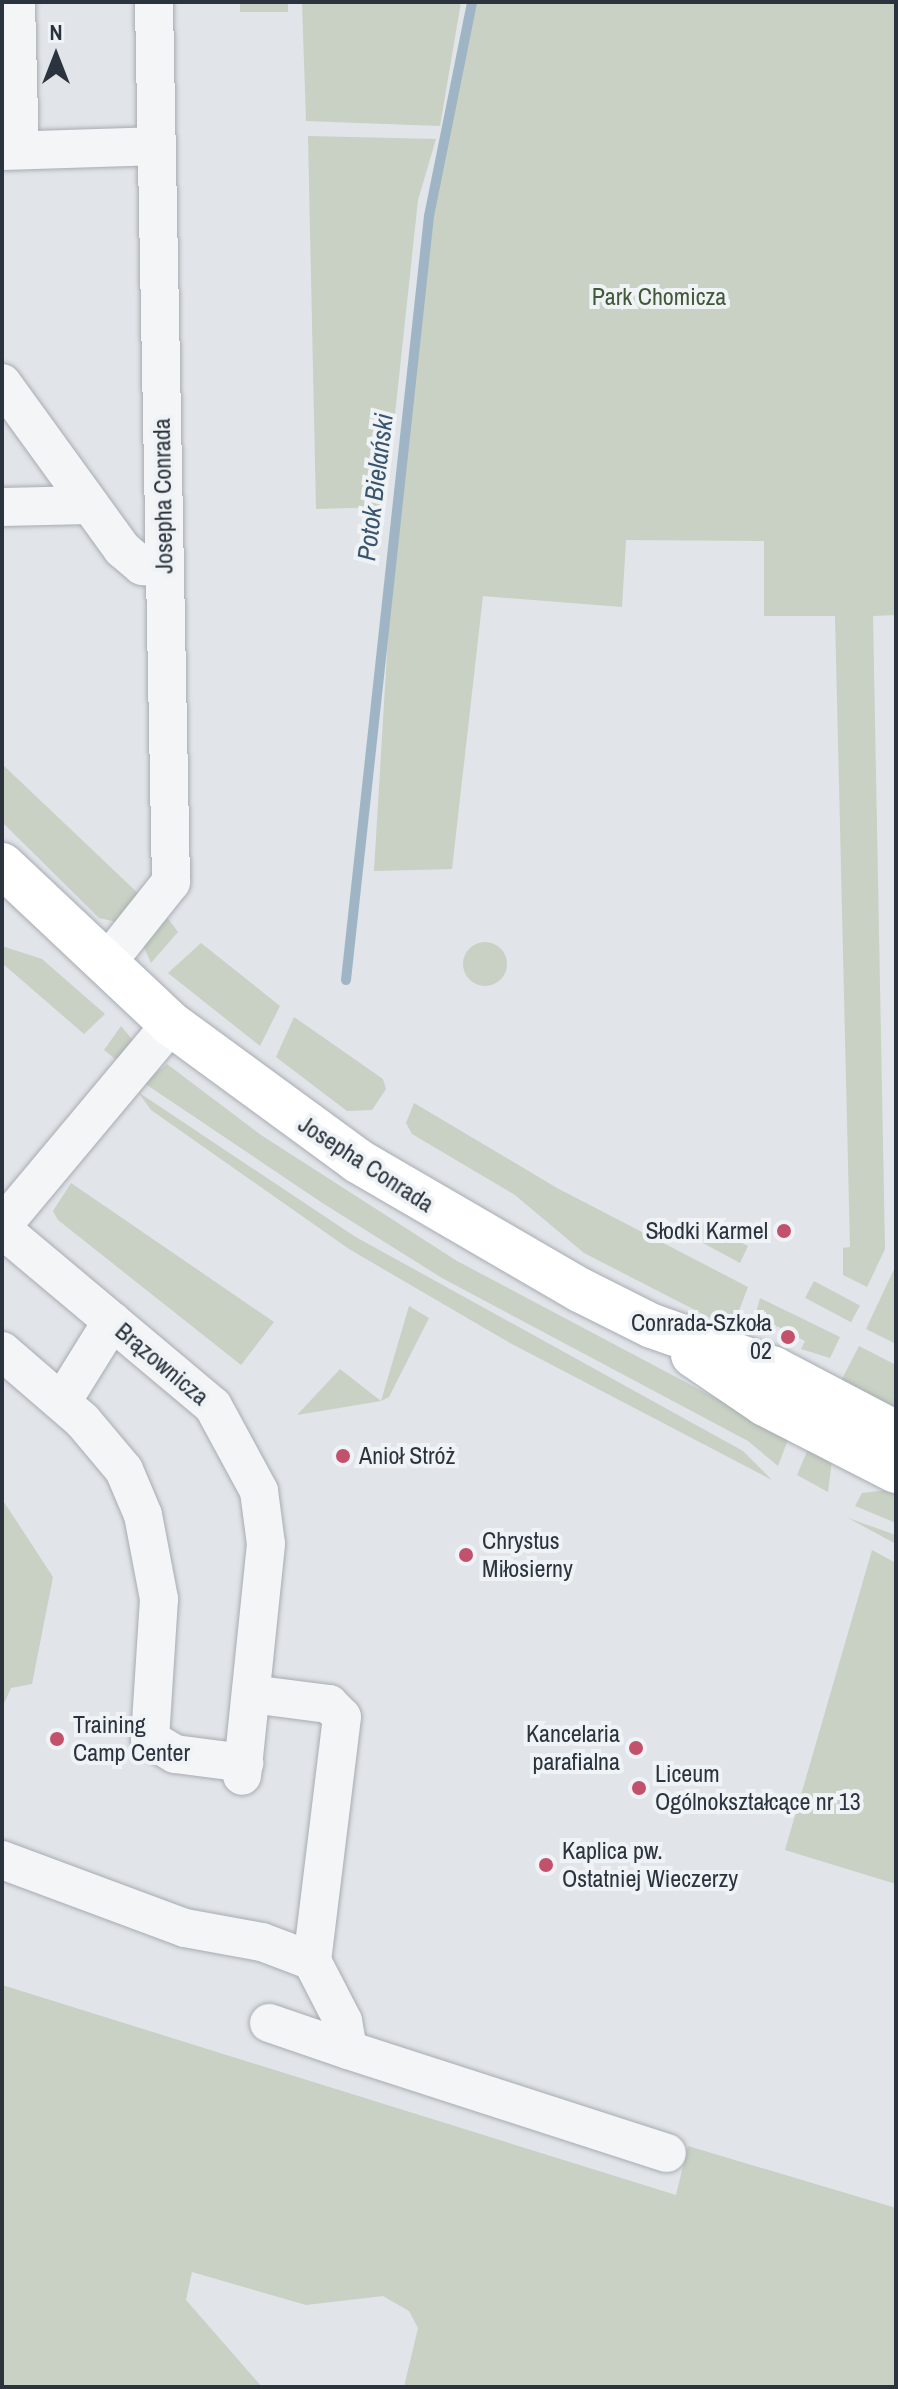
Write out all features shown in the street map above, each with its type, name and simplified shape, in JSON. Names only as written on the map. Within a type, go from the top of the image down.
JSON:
[{"type":"street","points":[[16,2],[11,150],[157,146]]},
{"type":"street","name":"Josepha Conrada","points":[[105,965],[171,882],[154,2]]},
{"type":"street","points":[[2,383],[132,560],[164,568]]},
{"type":"street","points":[[2,507],[90,505]]},
{"type":"street","name":"Josepha Conrada","points":[[2,865],[171,1024],[434,1209],[652,1326],[765,1404],[896,1471]]},
{"type":"street","name":"Brązownicza","points":[[63,1400],[124,1470],[147,1531],[159,1599],[150,1739],[175,1754],[243,1769],[266,1544],[259,1491],[213,1406],[2,1227],[171,1024]]},
{"type":"street","points":[[2,1351],[63,1400],[112,1321]]},
{"type":"street","name":"Josepha Conrada","points":[[652,1326],[774,1369],[896,1433]]},
{"type":"street","points":[[251,1694],[324,1702],[342,1717],[312,1961],[343,2021],[348,2050]]},
{"type":"street","points":[[2,1860],[185,1928],[262,1942],[312,1961]]},
{"type":"street","points":[[269,2023],[667,2153]]},
{"type":"green space","points":[[240,2],[288,2],[288,12],[240,12]]},
{"type":"green space","points":[[302,2],[461,2],[440,126],[306,121]]},
{"type":"green space","name":"Park Chomicza","points":[[477,2],[896,2],[896,615],[873,616],[885,1249],[867,1287],[843,1275],[843,1248],[850,1247],[835,616],[764,616],[764,541],[626,540],[622,607],[483,596],[452,869],[374,871],[395,519],[425,248]]},
{"type":"green space","points":[[308,136],[436,139],[418,200],[385,507],[316,509]]},
{"type":"green space","points":[[2,764],[143,898],[121,923],[99,918],[2,822]]},
{"type":"green space","points":[[167,917],[178,932],[151,963],[143,945]]},
{"type":"green space","points":[[485,942],[501,948],[507,964],[501,980],[485,986],[469,980],[463,964],[469,948]]},
{"type":"green space","points":[[201,943],[280,1006],[260,1046],[168,973]]},
{"type":"green space","points":[[2,946],[42,959],[105,1014],[84,1034],[2,963]]},
{"type":"green space","points":[[294,1017],[383,1079],[386,1089],[372,1110],[347,1111],[276,1057]]},
{"type":"green space","points":[[121,1026],[136,1044],[119,1062],[104,1050]]},
{"type":"green space","points":[[167,1064],[261,1135],[457,1261],[789,1437],[778,1466],[748,1441],[442,1278],[324,1204],[144,1083]]},
{"type":"green space","points":[[138,1092],[354,1236],[743,1451],[772,1480],[510,1343],[349,1249],[151,1110]]},
{"type":"green space","points":[[414,1103],[557,1188],[748,1287],[732,1329],[584,1253],[515,1195],[412,1134],[406,1123]]},
{"type":"green space","points":[[71,1183],[274,1322],[241,1365],[58,1220],[53,1211]]},
{"type":"green space","points":[[702,1223],[748,1246],[740,1263],[703,1243]]},
{"type":"green space","points":[[896,1265],[896,1344],[866,1329]]},
{"type":"green space","points":[[814,1281],[860,1305],[851,1322],[805,1298]]},
{"type":"green space","points":[[760,1298],[840,1337],[830,1358],[801,1349],[805,1341],[777,1326],[772,1334],[753,1324]]},
{"type":"green space","points":[[409,1306],[429,1318],[389,1397],[381,1401]]},
{"type":"green space","points":[[859,1346],[896,1365],[896,1415],[839,1385]]},
{"type":"green space","points":[[340,1369],[381,1401],[297,1415]]},
{"type":"green space","points":[[808,1449],[832,1460],[828,1492],[797,1475]]},
{"type":"green space","points":[[888,1490],[896,1494],[896,1523],[855,1506],[862,1493]]},
{"type":"green space","points":[[2,1499],[53,1577],[32,1684],[11,1688],[2,1708]]},
{"type":"green space","points":[[848,1518],[896,1535],[896,1544]]},
{"type":"green space","points":[[872,1550],[896,1563],[896,1884],[785,1850]]},
{"type":"green space","points":[[2,1985],[676,2195],[688,2146],[896,2208],[896,2387],[404,2387],[418,2328],[409,2311],[383,2296],[306,2305],[192,2272],[186,2300],[262,2387],[2,2387]]},
{"type":"waterway","name":"Potok Bielański","points":[[346,980],[429,216],[472,2]]},
{"type":"place","name":"Słodki Karmel","points":[[784,1231]]},
{"type":"place","name":"Conrada-Szkoła 02","points":[[788,1337]]},
{"type":"place","name":"Anioł Stróż","points":[[343,1456]]},
{"type":"place","name":"Chrystus Miłosierny","points":[[466,1555]]},
{"type":"place","name":"Training Camp Center","points":[[57,1739]]},
{"type":"place","name":"Kancelaria parafialna","points":[[636,1748]]},
{"type":"place","name":"Liceum Ogólnokształcące nr 13","points":[[639,1788]]},
{"type":"place","name":"Kaplica pw. Ostatniej Wieczerzy","points":[[546,1865]]}]
